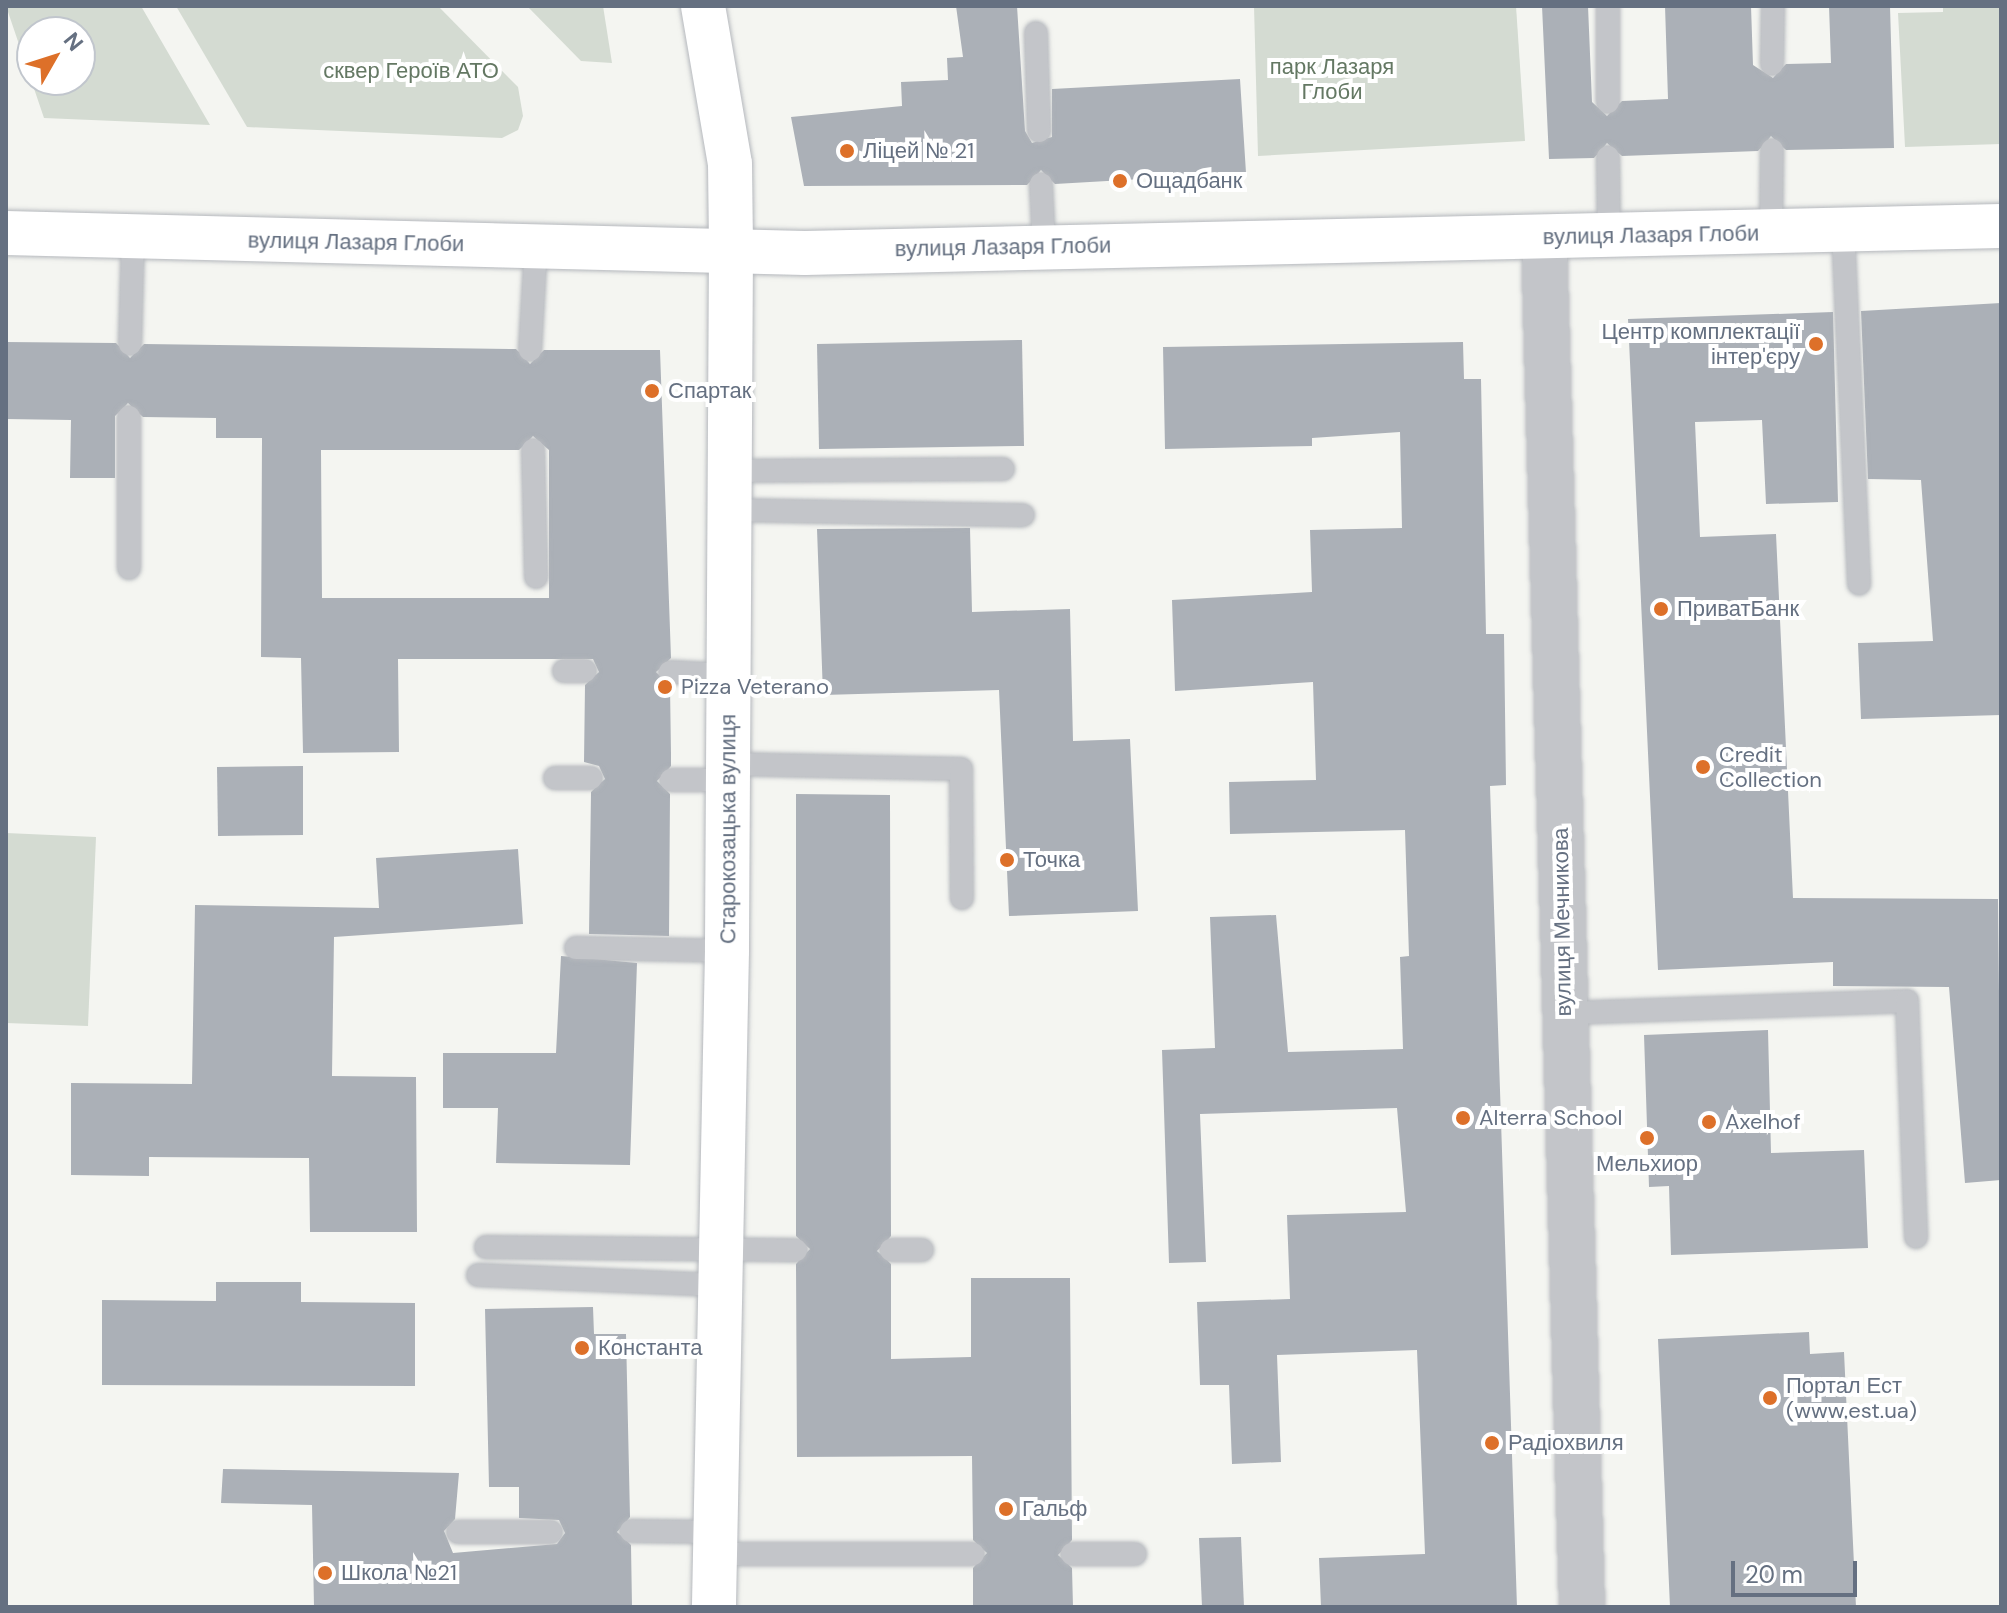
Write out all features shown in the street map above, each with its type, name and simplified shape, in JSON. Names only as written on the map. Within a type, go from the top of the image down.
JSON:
[{"type":"main road","name":"Старокозацька вулиця","points":[[703,6],[730,164],[731,250],[727,951],[714,1607]]},
{"type":"main road","name":"вулиця Лазаря Глоби","points":[[6,233],[731,250],[1609,237],[2001,226]]},
{"type":"street","name":"вулиця Мечникова","points":[[1544,238],[1582,1607]]},
{"type":"lane","points":[[1608,6],[1608,102]]},
{"type":"lane","points":[[1772,64],[1773,6]]},
{"type":"lane","points":[[1036,33],[1039,131]]},
{"type":"lane","points":[[1771,232],[1772,150]]},
{"type":"lane","points":[[1608,157],[1609,237]]},
{"type":"lane","points":[[1041,184],[1044,245]]},
{"type":"lane","points":[[1843,230],[1859,584]]},
{"type":"lane","points":[[130,344],[133,237]]},
{"type":"lane","points":[[530,350],[536,247]]},
{"type":"lane","points":[[129,417],[129,568]]},
{"type":"lane","points":[[533,450],[536,577]]},
{"type":"lane","points":[[729,490],[1003,469]]},
{"type":"lane","points":[[729,490],[1023,515]]},
{"type":"lane","points":[[670,672],[728,675]]},
{"type":"lane","points":[[671,780],[728,772],[961,769],[962,898]]},
{"type":"lane","points":[[555,778],[591,778]]},
{"type":"lane","points":[[576,948],[727,951]]},
{"type":"lane","points":[[1565,1013],[1907,1001],[1916,1237]]},
{"type":"lane","points":[[486,1247],[719,1266]]},
{"type":"lane","points":[[478,1275],[719,1266],[796,1250]]},
{"type":"lane","points":[[891,1250],[922,1250]]},
{"type":"lane","points":[[631,1531],[715,1543],[973,1554]]},
{"type":"lane","points":[[458,1532],[551,1532]]},
{"type":"lane","points":[[1072,1554],[1135,1554]]},
{"type":"green space","points":[[6,6],[141,6],[210,125],[44,118],[37,96],[96,96],[96,16],[16,16],[16,35]]},
{"type":"green space","name":"сквер Героїв АТО","points":[[176,6],[438,6],[518,87],[523,116],[518,130],[502,138],[247,127]]},
{"type":"green space","name":"сквер Героїв АТО","points":[[527,6],[603,6],[612,63],[581,61]]},
{"type":"green space","name":"парк Лазаря Глоби","points":[[1254,6],[1516,6],[1525,141],[1258,156]]},
{"type":"green space","points":[[1943,6],[2001,6],[2001,144],[1905,147],[1898,13],[1943,12]]},
{"type":"green space","points":[[6,833],[96,837],[88,1026],[6,1023]]},
{"type":"building","points":[[956,6],[1017,6],[1025,131],[1032,143],[1052,137],[1052,89],[1240,79],[1246,173],[1055,184],[1041,170],[1027,185],[804,186],[791,117],[902,106],[901,82],[948,80],[947,58],[963,57]]},
{"type":"building","points":[[1542,6],[1588,6],[1592,102],[1607,116],[1622,101],[1668,99],[1665,6],[1751,6],[1753,65],[1773,78],[1786,64],[1831,63],[1829,6],[1890,6],[1894,148],[1786,150],[1771,136],[1758,151],[1622,156],[1607,143],[1594,158],[1549,159]]},
{"type":"building","points":[[2001,303],[2001,715],[1861,719],[1858,643],[1933,641],[1921,480],[1868,479],[1861,311]]},
{"type":"building","points":[[1833,312],[1838,502],[1766,504],[1762,420],[1695,422],[1700,537],[1776,534],[1793,898],[1998,899],[2001,1180],[1965,1183],[1949,987],[1833,986],[1833,962],[1658,970],[1628,319]]},
{"type":"building","points":[[1022,340],[1024,446],[819,449],[817,344]]},
{"type":"building","points":[[6,342],[116,343],[130,358],[144,344],[516,349],[530,364],[544,350],[660,350],[671,658],[656,672],[670,686],[671,766],[657,781],[670,794],[669,936],[589,934],[591,792],[605,779],[599,766],[584,762],[585,685],[599,672],[593,659],[398,659],[399,752],[303,753],[301,658],[261,657],[262,438],[216,438],[216,418],[143,417],[128,403],[115,416],[115,478],[70,478],[71,420],[6,419]],"holes":[[[533,436],[549,450],[549,598],[322,598],[321,450],[519,450]]]},
{"type":"building","points":[[1463,342],[1464,379],[1481,379],[1486,634],[1504,634],[1506,785],[1490,786],[1517,1607],[1321,1607],[1319,1558],[1425,1554],[1417,1350],[1277,1355],[1281,1462],[1232,1464],[1229,1385],[1200,1385],[1197,1302],[1290,1299],[1287,1215],[1406,1212],[1397,1108],[1200,1114],[1206,1262],[1169,1263],[1162,1050],[1215,1048],[1210,917],[1276,915],[1288,1052],[1403,1049],[1400,957],[1409,956],[1405,830],[1230,834],[1229,782],[1316,780],[1313,682],[1175,691],[1172,600],[1312,592],[1310,530],[1402,528],[1400,432],[1312,438],[1312,446],[1165,449],[1163,347]]},
{"type":"building","points":[[970,528],[972,612],[1070,609],[1073,741],[1130,739],[1138,911],[1009,916],[999,690],[823,695],[817,529]]},
{"type":"building","points":[[303,766],[303,835],[218,836],[217,767]]},
{"type":"building","points":[[796,794],[890,795],[891,1236],[877,1251],[891,1264],[891,1359],[971,1357],[971,1278],[1070,1278],[1072,1540],[1058,1555],[1072,1568],[1073,1607],[973,1607],[973,1568],[987,1553],[973,1540],[972,1456],[797,1457],[796,1264],[810,1249],[796,1236]]},
{"type":"building","points":[[518,849],[523,924],[334,937],[332,1076],[416,1077],[417,1232],[310,1232],[309,1158],[149,1157],[149,1176],[71,1175],[71,1083],[192,1084],[195,905],[379,908],[376,858]]},
{"type":"building","points":[[561,956],[637,963],[630,1165],[496,1163],[498,1108],[443,1108],[443,1053],[556,1053]]},
{"type":"building","points":[[1768,1030],[1771,1153],[1864,1150],[1868,1248],[1671,1255],[1669,1186],[1649,1187],[1644,1035]]},
{"type":"building","points":[[216,1282],[301,1282],[301,1302],[415,1303],[415,1386],[102,1385],[102,1300],[216,1301]]},
{"type":"building","points":[[593,1307],[594,1334],[626,1334],[630,1517],[617,1532],[631,1545],[632,1607],[314,1607],[312,1505],[221,1503],[223,1469],[459,1473],[455,1519],[444,1531],[453,1553],[557,1544],[565,1533],[559,1520],[519,1518],[519,1487],[489,1487],[485,1309]]},
{"type":"building","points":[[1809,1332],[1810,1354],[1844,1352],[1856,1607],[1670,1607],[1658,1339]]},
{"type":"building","points":[[1241,1537],[1244,1607],[1202,1607],[1199,1538]]},
{"type":"place","name":"Ліцей № 21","points":[[847,151]]},
{"type":"place","name":"Ощадбанк","points":[[1120,181]]},
{"type":"place","name":"Центр комплектації інтер'єру","points":[[1816,344]]},
{"type":"place","name":"Спартак","points":[[652,391]]},
{"type":"place","name":"ПриватБанк","points":[[1661,609]]},
{"type":"place","name":"Pizza Veterano","points":[[665,687]]},
{"type":"place","name":"Credit Collection","points":[[1703,767]]},
{"type":"place","name":"Точка","points":[[1007,860]]},
{"type":"place","name":"Alterra School","points":[[1463,1118]]},
{"type":"place","name":"Axelhof","points":[[1709,1122]]},
{"type":"place","name":"Мельхиор","points":[[1647,1138]]},
{"type":"place","name":"Константа","points":[[582,1348]]},
{"type":"place","name":"Портал Ест (www.est.ua)","points":[[1770,1398]]},
{"type":"place","name":"Радіохвиля","points":[[1492,1443]]},
{"type":"place","name":"Гальф","points":[[1006,1509]]},
{"type":"place","name":"Школа №21","points":[[325,1573]]}]
